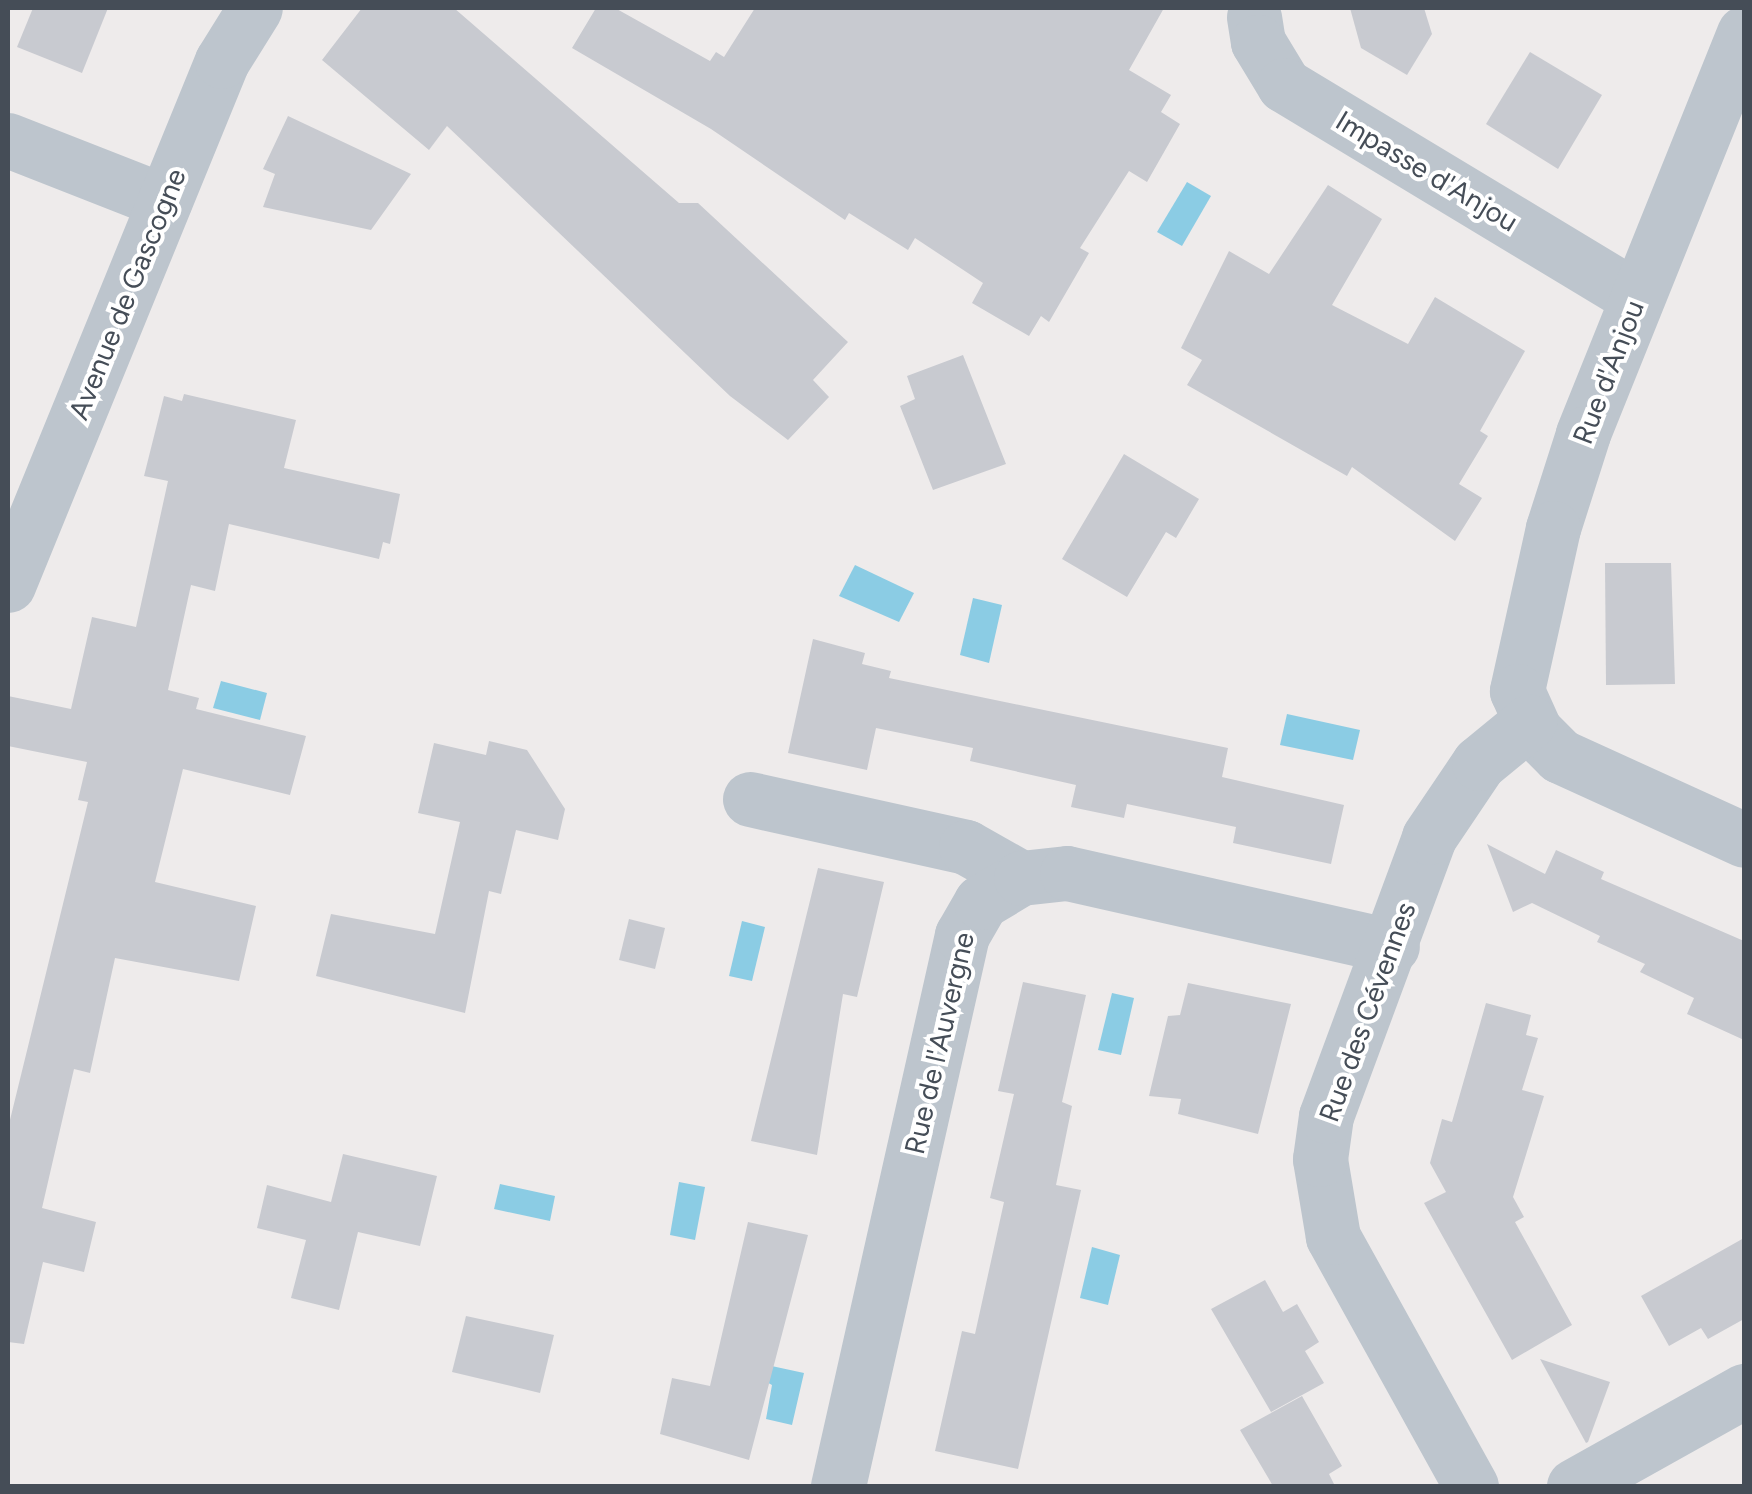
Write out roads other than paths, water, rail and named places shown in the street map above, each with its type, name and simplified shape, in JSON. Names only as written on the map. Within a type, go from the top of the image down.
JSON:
[{"type":"street","name":"Avenue de Gascogne","points":[[8,585],[222,61],[256,8]]},
{"type":"street","name":"Impasse d'Anjou","points":[[1254,17],[1265,60],[1284,85],[1636,297]]},
{"type":"street","name":"Rue d'Anjou","points":[[1528,722],[1518,681],[1554,528],[1636,297],[1744,33]]},
{"type":"street","points":[[8,140],[164,201]]},
{"type":"street","points":[[1528,722],[1560,756],[1744,840]]},
{"type":"street","name":"Rue des Cévennes","points":[[1471,1486],[1333,1237],[1322,1198],[1326,1116],[1444,810],[1479,763],[1528,722]]},
{"type":"street","points":[[750,799],[966,847],[1021,878]]},
{"type":"street","name":"Rue de l'Auvergne","points":[[838,1486],[962,935],[981,902],[1021,878],[1067,873],[1392,946]]},
{"type":"street","points":[[1574,1486],[1744,1391]]},
{"type":"water","points":[[1187,182],[1211,196],[1182,246],[1157,232]]},
{"type":"water","points":[[855,565],[914,593],[899,622],[839,596]]},
{"type":"water","points":[[973,598],[1002,605],[989,663],[960,655]]},
{"type":"water","points":[[221,681],[267,693],[260,720],[213,708]]},
{"type":"water","points":[[1287,714],[1360,730],[1353,760],[1280,745]]},
{"type":"water","points":[[742,921],[765,927],[752,981],[729,976]]},
{"type":"water","points":[[1112,993],[1134,998],[1121,1055],[1098,1050]]},
{"type":"water","points":[[679,1182],[705,1187],[695,1240],[670,1235]]},
{"type":"water","points":[[500,1184],[555,1196],[550,1221],[494,1209]]},
{"type":"water","points":[[1092,1247],[1120,1255],[1108,1305],[1080,1298]]},
{"type":"water","points":[[767,1365],[804,1373],[792,1425],[766,1419],[772,1385],[763,1380]]}]
